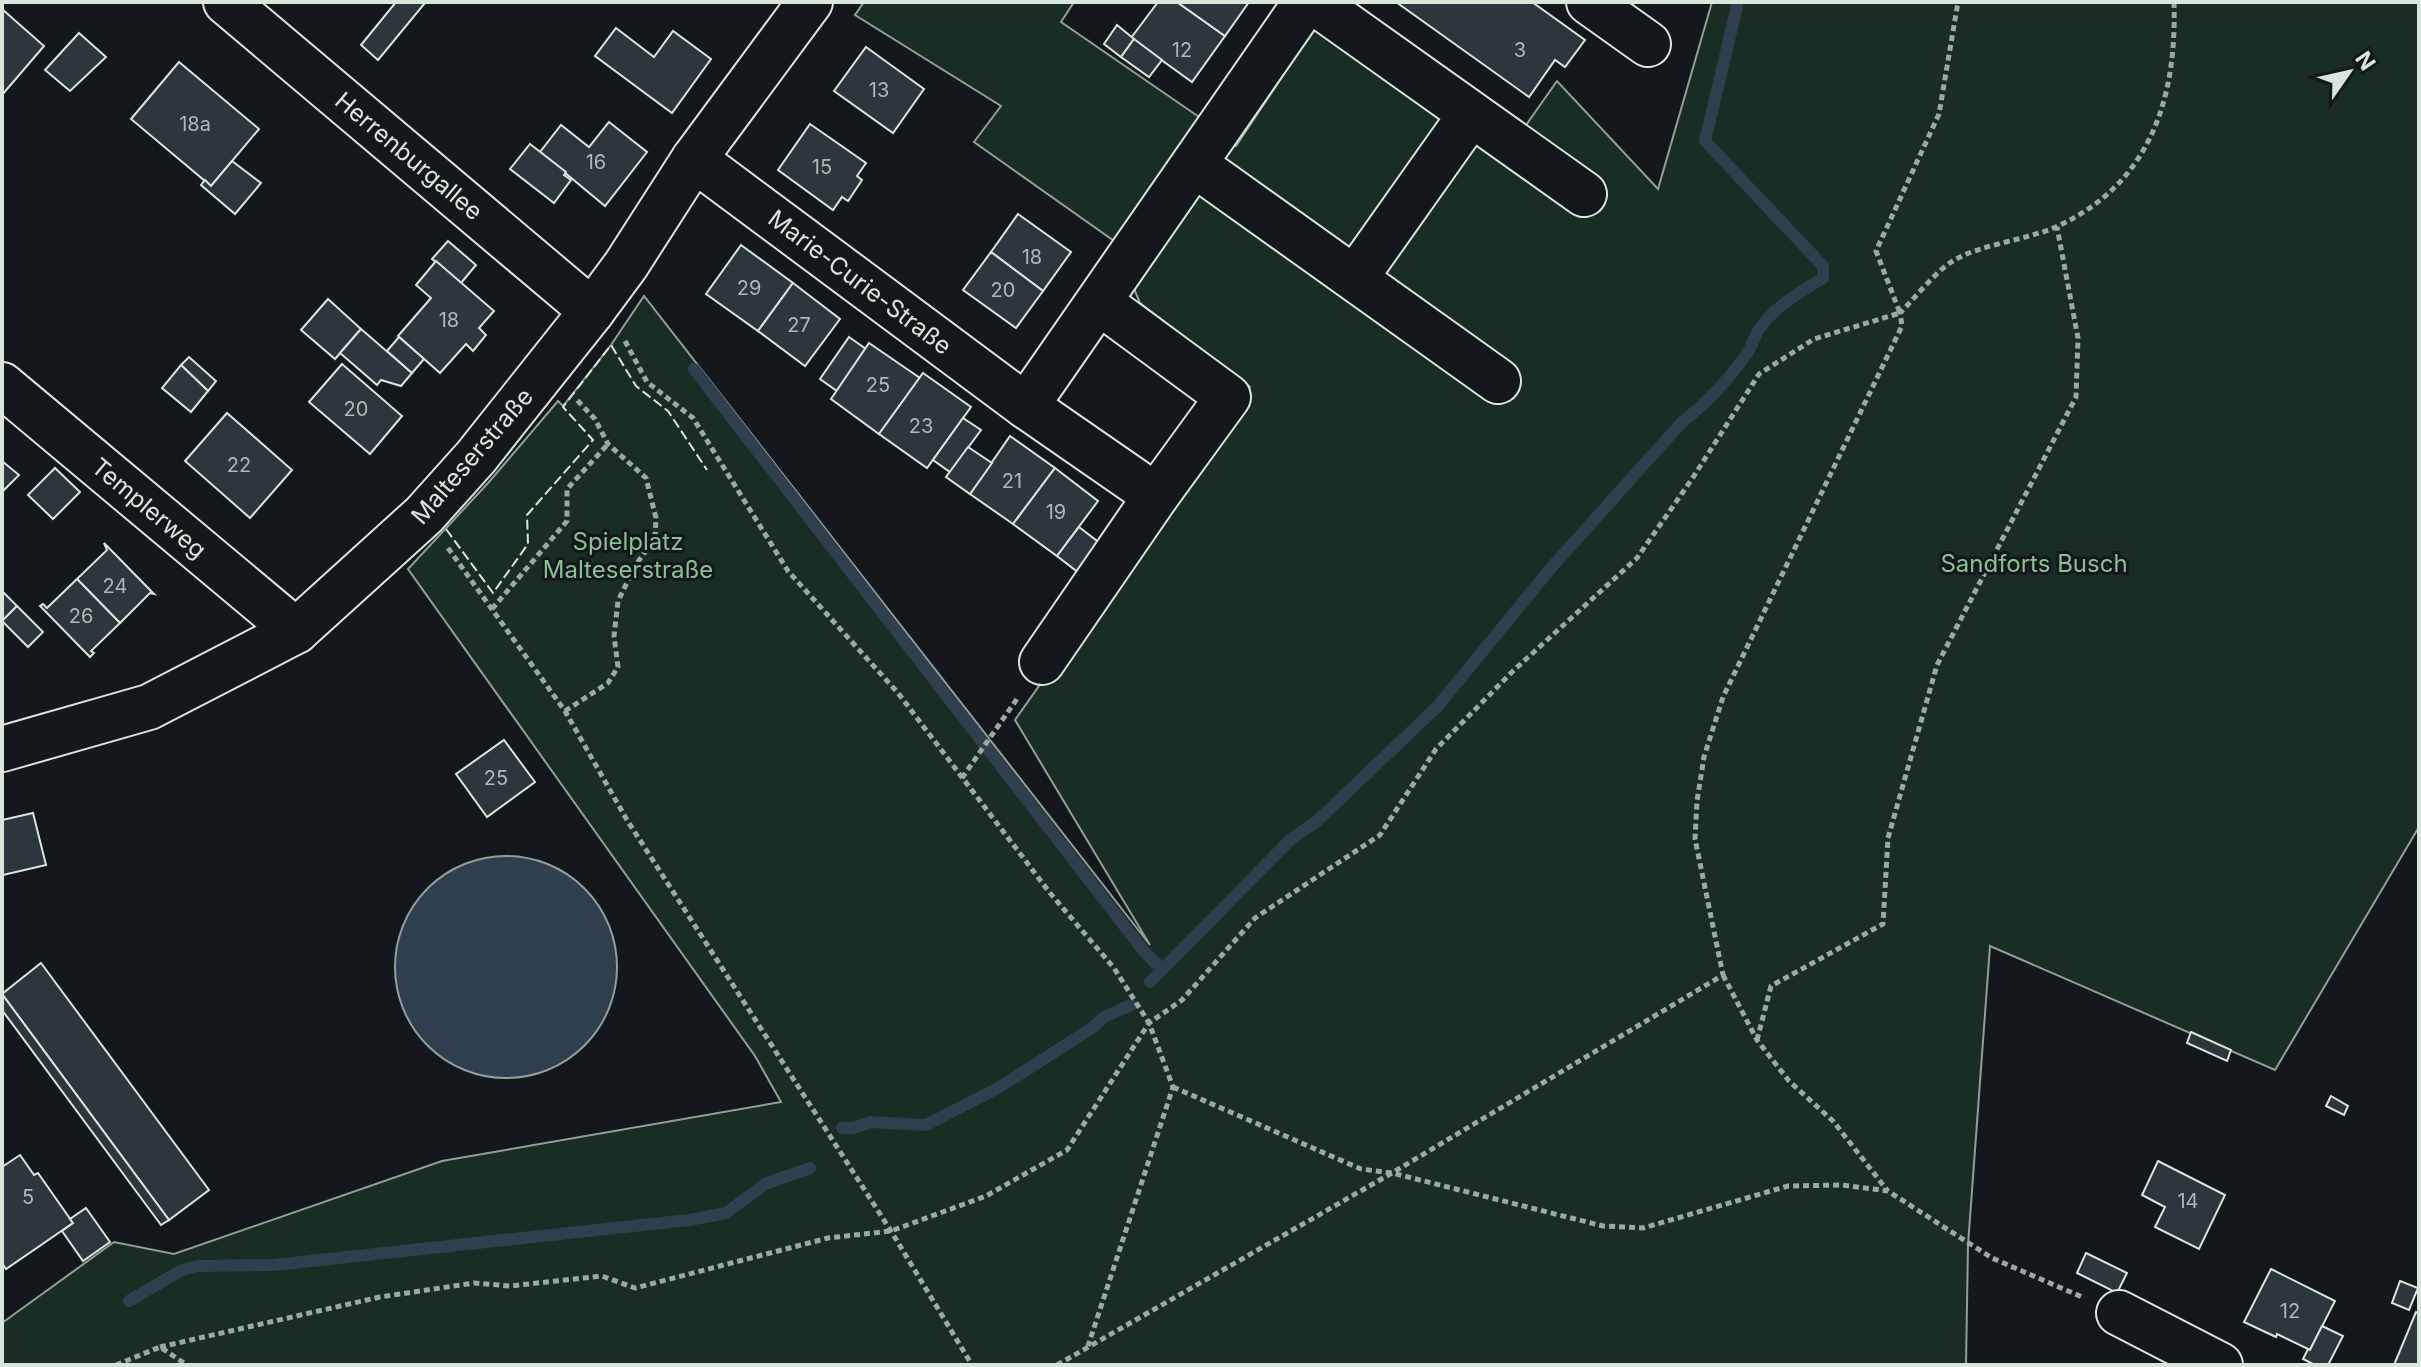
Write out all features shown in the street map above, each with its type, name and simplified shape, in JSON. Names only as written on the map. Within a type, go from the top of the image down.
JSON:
[{"type":"street","name":"Herrenburgallee","points":[[226,2],[592,311]]},
{"type":"street","name":"Malteserstraße","points":[[2,749],[149,707],[296,631],[424,515],[476,457],[592,311],[626,265],[694,159],[810,2]]},
{"type":"street","points":[[1026,406],[1306,2]]},
{"type":"street","points":[[1314,2],[1584,194]]},
{"type":"street","points":[[1589,2],[1648,44]]},
{"type":"street","points":[[1355,278],[1471,114]]},
{"type":"street","name":"Marie-Curie-Straße","points":[[694,159],[1026,406],[1156,496]]},
{"type":"street","points":[[1194,164],[1498,381]]},
{"type":"street","points":[[1042,662],[1228,397],[1099,302]]},
{"type":"street","name":"Templerweg","points":[[2,385],[296,631]]},
{"type":"street","points":[[2119,1313],[2220,1365]]},
{"type":"path","points":[[1958,2],[1939,114],[1876,251],[1902,326],[1723,697],[1704,757],[1695,839],[1723,975],[1757,1040],[1789,1081],[1833,1121],[1888,1191],[1992,1258],[2119,1313]]},
{"type":"path","points":[[116,1365],[160,1347],[380,1297],[474,1283],[510,1286],[602,1276],[635,1288],[828,1238],[891,1231],[986,1196],[1067,1150],[1149,1023],[1182,1000],[1255,918],[1380,835],[1436,749],[1512,672],[1637,558],[1759,374],[1814,339],[1900,313],[1952,261],[2057,227],[2097,203],[2135,166],[2159,121],[2175,44],[2174,2]]},
{"type":"path","points":[[1757,1040],[1771,986],[1883,924],[1888,838],[1937,665],[2076,397],[2078,338],[2057,227]]},
{"type":"path","points":[[592,311],[621,335],[647,382],[693,418],[788,571],[898,693],[1050,893],[1114,968],[1149,1023],[1173,1087],[1087,1347]]},
{"type":"path","points":[[546,368],[595,419],[608,444],[646,478],[656,518],[655,538],[635,566],[618,601],[614,636],[618,667],[608,683],[565,711]]},
{"type":"path","points":[[492,609],[567,521],[567,489],[608,444]]},
{"type":"path","points":[[424,515],[565,711],[627,820],[891,1231],[972,1365]]},
{"type":"path","points":[[962,778],[1042,662]]},
{"type":"path","points":[[1057,1365],[1392,1173],[1723,975]]},
{"type":"path","points":[[1173,1087],[1361,1169],[1392,1173],[1603,1226],[1643,1228],[1788,1186],[1842,1185],[1888,1191]]},
{"type":"path","points":[[160,1347],[187,1365]]},
{"type":"green space","name":"Sandforts Busch","points":[[864,2],[1074,2],[1061,22],[1236,146],[1318,23],[1519,135],[1557,81],[1658,189],[1712,2],[2419,2],[2419,827],[2275,1070],[1990,946],[1968,1245],[1966,1365],[2,1365],[2,1323],[114,1242],[174,1254],[442,1161],[781,1102],[755,1056],[408,569],[489,482],[558,401],[563,406],[611,345],[644,296],[1150,945],[1015,720],[1250,387],[1140,303],[1114,241],[974,142],[1001,106],[855,15]]},
{"type":"water","points":[[506,856],[549,864],[585,888],[609,924],[617,967],[609,1010],[585,1046],[549,1070],[506,1078],[463,1070],[427,1046],[403,1010],[395,967],[403,924],[427,888],[463,864]]},
{"type":"building","points":[[396,2],[425,3],[378,60],[361,45]]},
{"type":"building","points":[[1158,2],[1177,2],[1225,36],[1192,82],[1131,38]]},
{"type":"building","points":[[1177,2],[1249,2],[1225,36]]},
{"type":"building","points":[[1396,2],[1532,2],[1585,40],[1565,67],[1555,60],[1529,97]]},
{"type":"building","points":[[2,9],[44,46],[2,95]]},
{"type":"building","points":[[1117,25],[1134,39],[1121,57],[1104,44]]},
{"type":"building","points":[[616,28],[654,57],[673,31],[711,59],[672,113],[595,56]]},
{"type":"building","points":[[79,33],[106,57],[70,91],[45,70]]},
{"type":"building","points":[[1134,39],[1162,60],[1149,77],[1121,57]]},
{"type":"building","points":[[866,47],[924,89],[893,133],[834,91]]},
{"type":"building","points":[[179,62],[259,129],[211,186],[131,119]]},
{"type":"building","points":[[609,122],[647,152],[605,206],[540,152],[561,125],[589,147]]},
{"type":"building","points":[[810,124],[866,163],[857,176],[862,180],[848,201],[842,197],[833,210],[778,170]]},
{"type":"building","points":[[530,144],[566,172],[564,175],[571,180],[554,203],[510,169]]},
{"type":"building","points":[[232,161],[261,183],[235,214],[201,185],[205,180],[211,186]]},
{"type":"building","points":[[1018,214],[1071,252],[1043,291],[991,252]]},
{"type":"building","points":[[448,241],[476,265],[461,283],[432,259]]},
{"type":"building","points":[[741,245],[793,283],[758,331],[706,294]]},
{"type":"building","points":[[991,252],[1043,291],[1016,328],[963,290]]},
{"type":"building","points":[[436,261],[494,311],[479,328],[486,335],[473,351],[466,344],[440,373],[398,336],[431,298],[416,285]]},
{"type":"building","points":[[793,283],[840,319],[805,366],[758,331]]},
{"type":"building","points":[[328,299],[361,329],[335,359],[301,330]]},
{"type":"building","points":[[361,329],[412,373],[401,386],[381,380],[377,385],[340,353]]},
{"type":"building","points":[[399,337],[424,359],[412,373],[387,351]]},
{"type":"building","points":[[849,337],[866,349],[837,391],[820,379]]},
{"type":"building","points":[[869,343],[920,378],[879,434],[831,399]]},
{"type":"building","points":[[189,357],[216,381],[208,391],[181,365]]},
{"type":"building","points":[[342,364],[402,416],[370,454],[309,402]]},
{"type":"building","points":[[181,365],[208,391],[191,412],[162,388]]},
{"type":"building","points":[[923,373],[971,407],[927,468],[879,434]]},
{"type":"building","points":[[227,413],[292,470],[250,518],[185,461]]},
{"type":"building","points":[[963,418],[981,430],[950,472],[933,460]]},
{"type":"building","points":[[1010,436],[1055,468],[1013,524],[970,494]]},
{"type":"building","points":[[968,447],[992,463],[970,494],[946,477]]},
{"type":"building","points":[[2,461],[19,475],[2,492]]},
{"type":"building","points":[[55,468],[80,492],[53,519],[28,495]]},
{"type":"building","points":[[1055,468],[1098,501],[1057,556],[1013,524]]},
{"type":"building","points":[[1079,527],[1101,544],[1079,573],[1057,556]]},
{"type":"building","points":[[104,543],[154,594],[150,593],[120,623],[77,579],[107,550]]},
{"type":"building","points":[[77,579],[120,623],[91,651],[94,653],[90,657],[40,606],[43,604],[47,608]]},
{"type":"building","points":[[4,593],[17,606],[2,621],[2,595]]},
{"type":"building","points":[[17,606],[43,632],[28,647],[2,621]]},
{"type":"building","points":[[504,740],[535,782],[487,817],[456,774]]},
{"type":"building","points":[[33,813],[46,865],[3,875],[2,820]]},
{"type":"building","points":[[41,963],[209,1190],[169,1220],[2,994]]},
{"type":"building","points":[[2,994],[169,1220],[161,1225],[2,1010]]},
{"type":"building","points":[[2191,1032],[2231,1050],[2227,1061],[2187,1043]]},
{"type":"building","points":[[2331,1096],[2348,1106],[2344,1115],[2326,1106]]},
{"type":"building","points":[[20,1155],[34,1175],[38,1173],[73,1223],[6,1269],[2,1263],[2,1167]]},
{"type":"building","points":[[2158,1161],[2225,1195],[2199,1249],[2155,1227],[2165,1207],[2142,1195]]},
{"type":"building","points":[[86,1208],[110,1242],[83,1261],[62,1231],[73,1223],[70,1219]]},
{"type":"building","points":[[2086,1253],[2127,1273],[2117,1293],[2077,1273]]},
{"type":"building","points":[[2271,1269],[2335,1301],[2310,1350],[2244,1322]]},
{"type":"building","points":[[2400,1281],[2418,1288],[2409,1310],[2392,1303]]},
{"type":"building","points":[[2416,1312],[2419,1313],[2419,1365],[2394,1365]]},
{"type":"building","points":[[2322,1326],[2343,1336],[2328,1365],[2315,1365],[2303,1359]]},
{"type":"waterway","points":[[1150,982],[1291,839],[1316,822],[1437,707],[1551,568],[1682,422],[1724,383],[1746,355],[1766,320],[1789,300],[1823,278],[1823,266],[1705,141],[1738,2]]},
{"type":"waterway","points":[[694,369],[1143,950],[1162,970]]},
{"type":"waterway","points":[[842,1128],[854,1128],[871,1122],[926,1125],[998,1088],[1092,1028],[1104,1017],[1131,1005]]},
{"type":"waterway","points":[[129,1301],[180,1271],[197,1266],[274,1265],[689,1220],[726,1213],[765,1184],[810,1168]]},
{"type":"fence","points":[[446,529],[493,593],[528,544],[527,515],[593,440],[563,407],[611,345],[636,386],[668,411],[707,470]]},
{"type":"park label","name":"Spielplatz Malteserstraße","points":[[628,555]]}]
